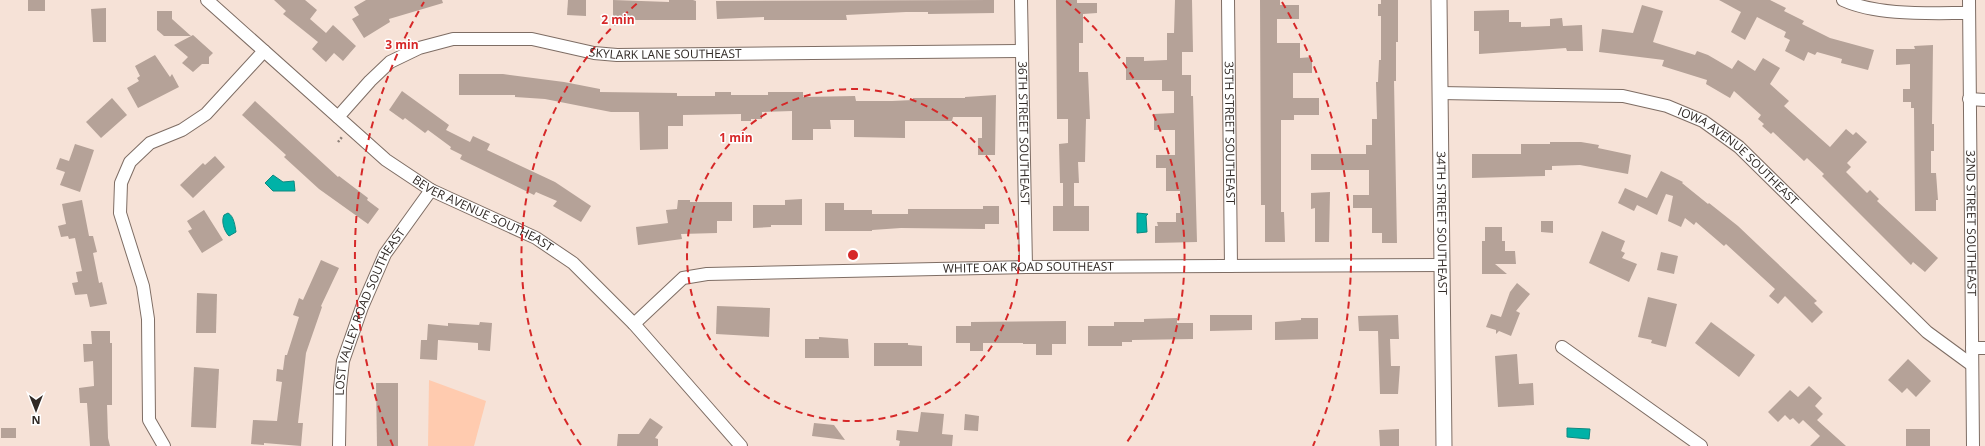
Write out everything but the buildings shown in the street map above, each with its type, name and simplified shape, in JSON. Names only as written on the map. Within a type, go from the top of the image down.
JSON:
[{"type":"street","name":"BEVER AVENUE SOUTHEAST","points":[[207,0],[386,160],[431,190],[536,238],[573,263],[634,324],[741,446]]},
{"type":"street","name":"36TH STREET SOUTHEAST","points":[[1021,0],[1026,267]]},
{"type":"street","name":"35TH STREET SOUTHEAST","points":[[1228,0],[1230,266]]},
{"type":"street","name":"34TH STREET SOUTHEAST","points":[[1439,0],[1444,446]]},
{"type":"street","points":[[1842,0],[1853,5],[1902,12],[1969,13]]},
{"type":"street","name":"32ND STREET SOUTHEAST","points":[[1969,0],[1973,446]]},
{"type":"street","name":"SKYLARK LANE SOUTHEAST","points":[[338,116],[370,81],[390,62],[419,48],[453,39],[532,39],[580,51],[617,55],[1021,52]]},
{"type":"street","points":[[164,446],[149,420],[148,319],[143,286],[120,213],[121,183],[130,162],[150,143],[182,130],[206,114],[264,51]]},
{"type":"street","name":"IOWA AVENUE SOUTHEAST","points":[[1440,94],[1623,96],[1667,106],[1703,121],[1739,147],[1927,332],[1972,365]]},
{"type":"street","points":[[1969,100],[1985,100]]},
{"type":"street","name":"LOST VALLEY ROAD SOUTHEAST","points":[[339,446],[340,388],[343,361],[362,307],[385,254],[431,190]]},
{"type":"street","name":"WHITE OAK ROAD SOUTHEAST","points":[[634,324],[683,278],[707,274],[866,272],[1026,267],[1442,265]]},
{"type":"street","points":[[1562,347],[1701,446]]},
{"type":"street","points":[[1972,348],[1985,348]]},
{"type":"path","points":[[338,142],[343,137]]},
{"type":"shaded area","points":[[429,380],[486,401],[474,446],[428,446]]},
{"type":"water","points":[[273,175],[283,182],[294,181],[295,191],[273,191],[265,183]]},
{"type":"water","points":[[228,213],[233,219],[236,232],[229,236],[224,229],[223,223],[224,215]]},
{"type":"water","points":[[1137,213],[1148,214],[1146,216],[1147,232],[1137,233]]},
{"type":"water","points":[[1567,428],[1590,429],[1589,439],[1567,437]]}]
